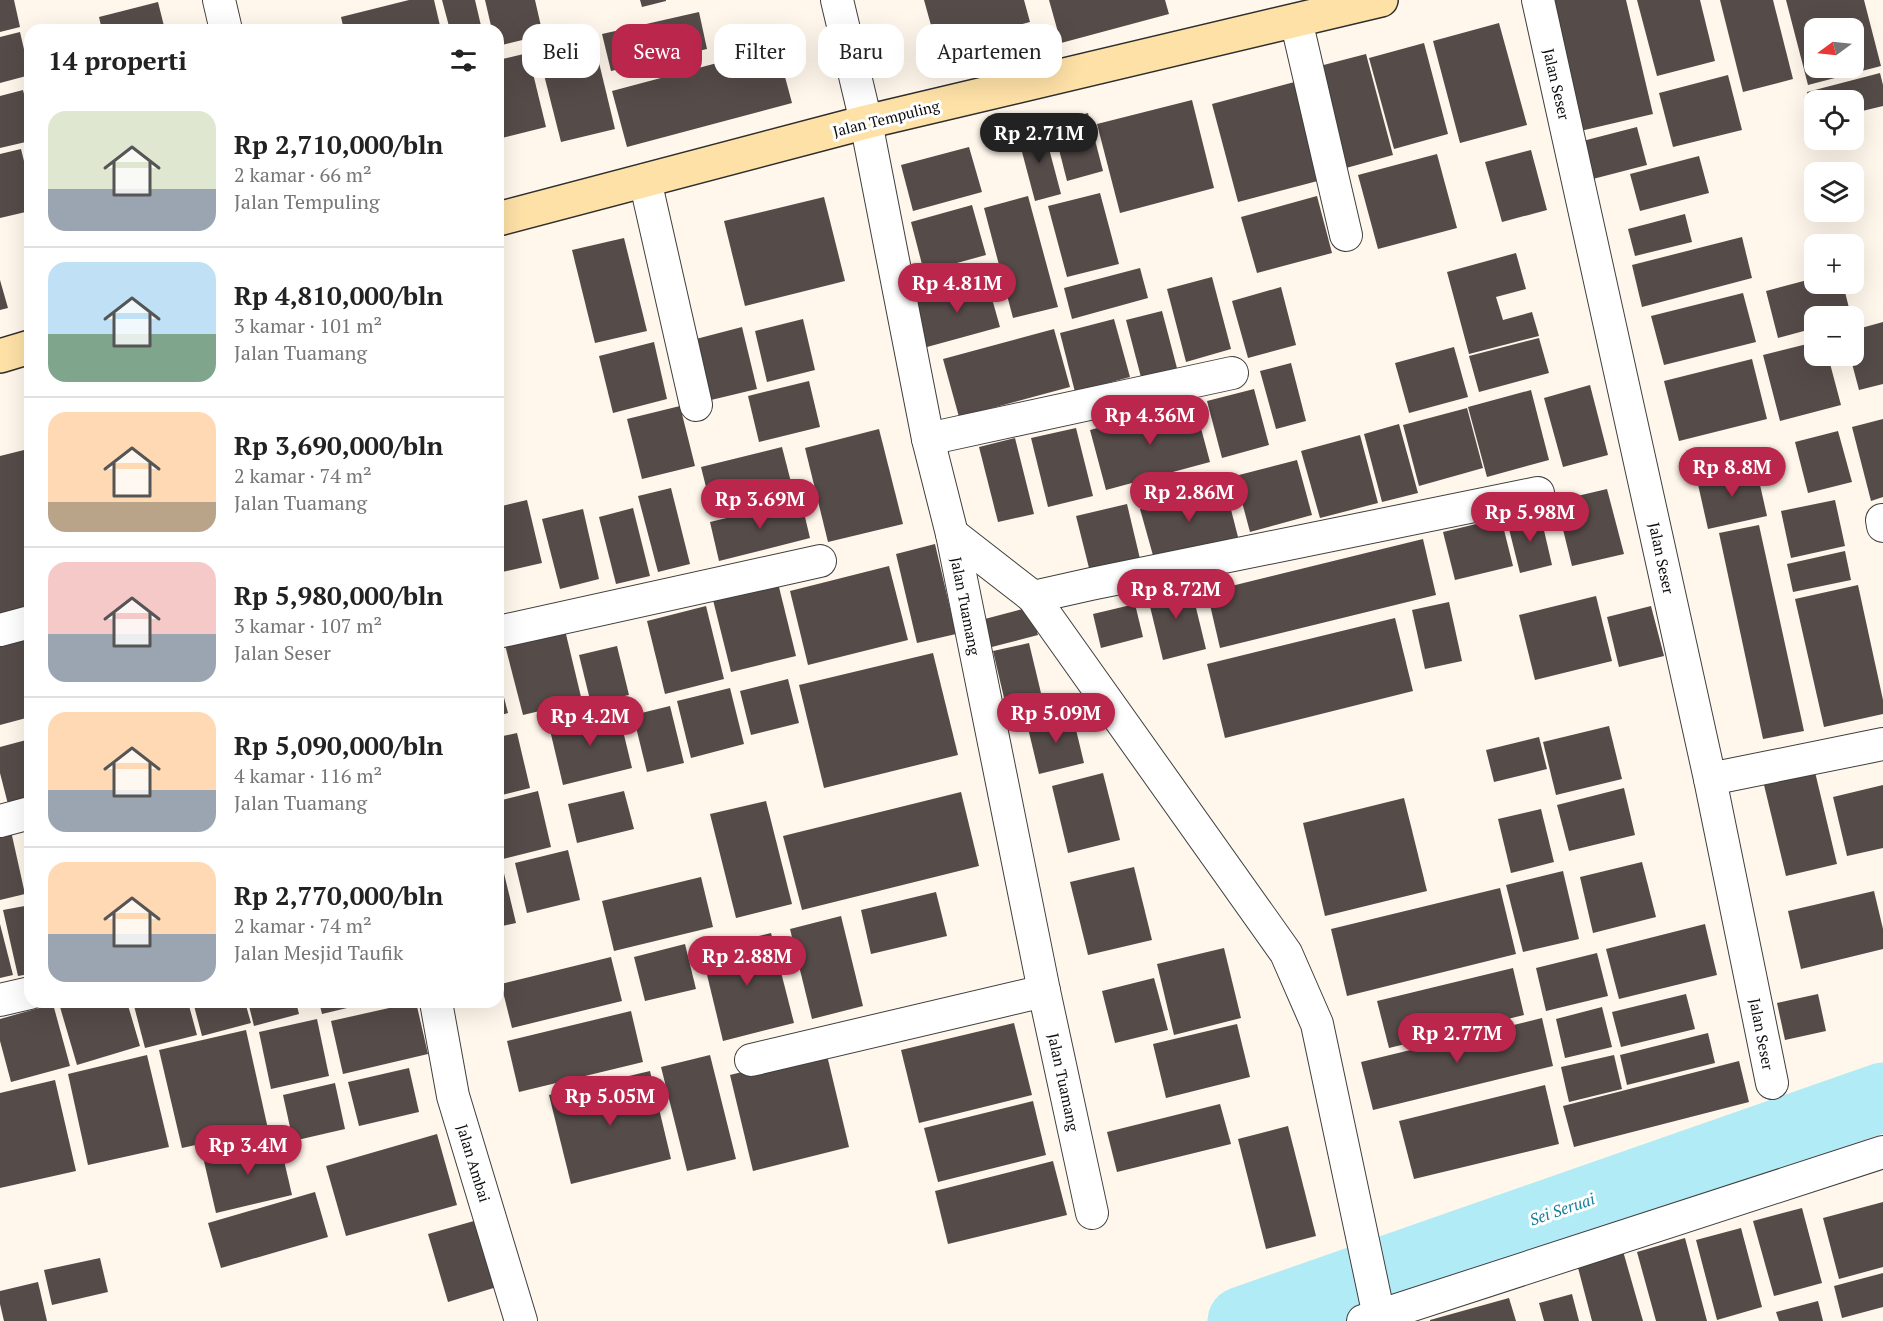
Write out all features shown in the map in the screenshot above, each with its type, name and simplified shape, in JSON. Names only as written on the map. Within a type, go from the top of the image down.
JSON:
[{"type":"street","points":[[219,0],[225,24]]},
{"type":"street","name":"Jalan Tuamang","points":[[837,0],[866,122],[928,439],[952,534],[1044,991],[1092,1213]]},
{"type":"street","name":"Jalan Tempuling","points":[[504,217],[866,122],[1381,0]]},
{"type":"street","name":"Jalan Seser","points":[[1538,0],[1710,779],[1772,1083]]},
{"type":"street","points":[[1296,20],[1346,235]]},
{"type":"street","points":[[645,180],[696,405]]},
{"type":"street","points":[[0,356],[24,349]]},
{"type":"street","points":[[928,439],[1232,373]]},
{"type":"street","points":[[1033,597],[1538,493]]},
{"type":"street","points":[[952,534],[1033,597],[1286,953],[1317,1024],[1351,1184],[1374,1313],[1883,1152]]},
{"type":"street","points":[[504,631],[820,561]]},
{"type":"street","points":[[0,630],[24,624]]},
{"type":"street","points":[[1710,779],[1883,744]]},
{"type":"street","points":[[0,821],[24,815]]},
{"type":"street","points":[[751,1060],[1044,991]]},
{"type":"street","points":[[0,1000],[24,994]]},
{"type":"street","name":"Jalan Ambai","points":[[437,1008],[453,1096],[521,1321]]},
{"type":"building","points":[[0,0],[14,0],[20,27],[0,32]]},
{"type":"building","points":[[409,0],[434,0],[440,24],[343,24],[341,17]]},
{"type":"building","points":[[442,0],[475,0],[481,24],[448,24]]},
{"type":"building","points":[[485,0],[535,0],[540,24],[522,24],[522,40],[504,45],[504,24],[491,24]]},
{"type":"building","points":[[640,0],[666,0],[666,1],[642,7]]},
{"type":"building","points":[[924,0],[1024,0],[1030,22],[1023,24],[931,24]]},
{"type":"building","points":[[1049,0],[1165,0],[1169,14],[1062,43],[1062,24],[1056,24]]},
{"type":"building","points":[[1544,0],[1626,0],[1653,114],[1576,132]]},
{"type":"building","points":[[1637,0],[1700,0],[1715,61],[1657,76]]},
{"type":"building","points":[[1720,0],[1773,0],[1793,79],[1743,92]]},
{"type":"building","points":[[1786,0],[1864,0],[1881,66],[1864,70],[1864,18],[1804,18],[1804,70]]},
{"type":"building","points":[[158,2],[164,24],[101,24],[99,17]]},
{"type":"building","points":[[699,12],[702,24],[646,24]]},
{"type":"building","points":[[1499,23],[1527,125],[1460,143],[1433,41]]},
{"type":"building","points":[[702,26],[707,49],[702,50]]},
{"type":"building","points":[[20,32],[24,49],[24,77],[0,83],[0,37]]},
{"type":"building","points":[[612,32],[612,71],[611,71],[602,34]]},
{"type":"building","points":[[1424,43],[1448,134],[1394,149],[1369,58]]},
{"type":"building","points":[[522,54],[522,78],[534,78],[546,127],[504,138],[504,59]]},
{"type":"building","points":[[1366,54],[1393,155],[1339,170],[1312,68]]},
{"type":"building","points":[[714,64],[714,78],[785,78],[792,103],[627,147],[612,91],[661,78],[702,78],[702,67]]},
{"type":"building","points":[[600,67],[615,129],[561,142],[545,78],[600,78]]},
{"type":"building","points":[[1880,73],[1883,85],[1883,106],[1864,111],[1864,90],[1815,90],[1864,78]]},
{"type":"building","points":[[1728,75],[1742,130],[1673,147],[1659,93]]},
{"type":"building","points":[[1806,78],[1835,78],[1808,85]]},
{"type":"building","points":[[1302,80],[1329,178],[1238,202],[1212,104]]},
{"type":"building","points":[[23,90],[24,142],[0,148],[0,96]]},
{"type":"building","points":[[1192,100],[1214,188],[1120,213],[1097,124]]},
{"type":"building","points":[[1088,113],[1103,171],[1067,181],[1052,122]]},
{"type":"building","points":[[1043,126],[1061,194],[1035,201],[1017,133]]},
{"type":"building","points":[[1637,127],[1647,165],[1585,181],[1575,143]]},
{"type":"building","points":[[969,147],[982,192],[913,211],[901,165]]},
{"type":"building","points":[[21,149],[24,161],[24,212],[0,218],[0,154]]},
{"type":"building","points":[[1531,150],[1547,210],[1502,222],[1485,162]]},
{"type":"building","points":[[1437,154],[1457,228],[1378,249],[1358,175]]},
{"type":"building","points":[[1699,156],[1709,193],[1640,211],[1630,174]]},
{"type":"building","points":[[1100,193],[1119,264],[1067,277],[1048,206]]},
{"type":"building","points":[[1028,196],[1058,307],[1013,318],[984,208]]},
{"type":"building","points":[[1317,196],[1332,253],[1257,273],[1241,217]]},
{"type":"building","points":[[824,197],[845,281],[745,306],[724,221]]},
{"type":"building","points":[[972,205],[986,255],[924,272],[911,222]]},
{"type":"building","points":[[1685,214],[1692,242],[1635,256],[1628,229]]},
{"type":"building","points":[[1742,237],[1752,278],[1642,307],[1632,265]]},
{"type":"building","points":[[624,238],[647,331],[595,343],[572,250]]},
{"type":"building","points":[[1516,253],[1526,289],[1496,297],[1503,320],[1532,312],[1539,336],[1469,354],[1447,272]]},
{"type":"building","points":[[1140,268],[1148,298],[1072,319],[1064,288]]},
{"type":"building","points":[[1212,277],[1231,349],[1186,362],[1167,289]]},
{"type":"building","points":[[0,280],[8,308],[0,310]]},
{"type":"building","points":[[987,281],[1000,327],[927,347],[915,300]]},
{"type":"building","points":[[1804,281],[1804,294],[1846,294],[1848,306],[1804,306],[1804,331],[1778,338],[1766,291]]},
{"type":"building","points":[[1281,287],[1296,345],[1248,358],[1232,301]]},
{"type":"building","points":[[1743,293],[1756,342],[1664,365],[1651,316]]},
{"type":"building","points":[[1162,311],[1178,372],[1142,381],[1126,320]]},
{"type":"building","points":[[803,319],[815,370],[767,382],[755,331]]},
{"type":"building","points":[[1114,319],[1130,377],[1075,392],[1060,333]]},
{"type":"building","points":[[1883,322],[1883,384],[1859,390],[1853,366],[1864,366],[1864,327]]},
{"type":"building","points":[[742,327],[757,389],[711,400],[696,339]]},
{"type":"building","points":[[1054,329],[1070,387],[959,417],[943,359]]},
{"type":"building","points":[[1539,338],[1549,373],[1479,392],[1469,356]]},
{"type":"building","points":[[654,342],[667,399],[613,413],[599,356]]},
{"type":"building","points":[[1804,345],[1804,366],[1831,366],[1841,405],[1780,421],[1763,355]]},
{"type":"building","points":[[1454,347],[1468,397],[1409,413],[1395,363]]},
{"type":"building","points":[[1752,359],[1767,419],[1679,441],[1664,381]]},
{"type":"building","points":[[1291,363],[1306,421],[1276,429],[1260,371]]},
{"type":"building","points":[[809,381],[820,427],[759,442],[748,396]]},
{"type":"building","points":[[1590,385],[1608,455],[1563,467],[1544,398]]},
{"type":"building","points":[[1254,389],[1269,445],[1222,458],[1207,401]]},
{"type":"building","points":[[1531,390],[1549,460],[1487,477],[1468,407]]},
{"type":"building","points":[[1194,402],[1210,462],[1106,490],[1090,430]]},
{"type":"building","points":[[680,406],[695,466],[642,479],[627,419]]},
{"type":"building","points":[[1467,408],[1483,468],[1419,486],[1403,425]]},
{"type":"building","points":[[1883,419],[1883,497],[1871,501],[1852,427]]},
{"type":"building","points":[[1399,424],[1418,493],[1382,502],[1364,434]]},
{"type":"building","points":[[1076,428],[1093,496],[1048,507],[1031,438]]},
{"type":"building","points":[[879,429],[903,524],[828,542],[805,448]]},
{"type":"building","points":[[1838,431],[1852,482],[1808,493],[1795,442]]},
{"type":"building","points":[[1360,435],[1378,503],[1320,518],[1301,451]]},
{"type":"building","points":[[1015,438],[1034,514],[998,522],[979,447]]},
{"type":"building","points":[[782,447],[793,490],[712,511],[701,467]]},
{"type":"building","points":[[24,450],[24,609],[0,615],[0,456]]},
{"type":"building","points":[[1297,460],[1312,515],[1250,532],[1235,476]]},
{"type":"building","points":[[1756,467],[1767,516],[1708,529],[1697,480]]},
{"type":"building","points":[[1225,486],[1238,537],[1154,559],[1140,509]]},
{"type":"building","points":[[671,488],[690,564],[658,572],[638,496]]},
{"type":"building","points":[[1607,489],[1624,554],[1572,566],[1556,501]]},
{"type":"building","points":[[527,500],[542,563],[504,572],[504,506]]},
{"type":"building","points":[[801,500],[810,538],[719,561],[710,522]]},
{"type":"building","points":[[1835,500],[1845,546],[1791,558],[1781,511]]},
{"type":"building","points":[[1127,504],[1141,563],[1091,576],[1076,516]]},
{"type":"building","points":[[633,508],[650,576],[616,584],[599,517]]},
{"type":"building","points":[[583,509],[599,579],[560,589],[542,519]]},
{"type":"building","points":[[1540,513],[1552,565],[1520,573],[1507,521]]},
{"type":"building","points":[[1501,518],[1513,566],[1455,580],[1443,532]]},
{"type":"building","points":[[1759,525],[1804,731],[1763,739],[1719,533]]},
{"type":"building","points":[[1423,539],[1436,595],[1220,648],[1207,592]]},
{"type":"building","points":[[935,544],[956,634],[917,643],[896,554]]},
{"type":"building","points":[[1845,551],[1851,580],[1793,592],[1787,564]]},
{"type":"building","points":[[889,566],[908,640],[808,665],[790,591]]},
{"type":"building","points":[[1189,579],[1206,649],[1163,660],[1146,590]]},
{"type":"building","points":[[778,583],[796,656],[731,672],[713,600]]},
{"type":"building","points":[[1858,585],[1883,700],[1883,714],[1824,727],[1795,599]]},
{"type":"building","points":[[1596,596],[1612,661],[1535,680],[1519,615]]},
{"type":"building","points":[[1449,602],[1462,661],[1425,669],[1412,610]]},
{"type":"building","points":[[1135,604],[1143,637],[1101,648],[1093,614]]},
{"type":"building","points":[[706,606],[724,679],[665,694],[647,621]]},
{"type":"building","points":[[1651,606],[1664,656],[1619,667],[1607,617]]},
{"type":"building","points":[[1030,607],[1038,635],[988,648],[981,620]]},
{"type":"building","points":[[1395,618],[1413,691],[1225,738],[1207,664]]},
{"type":"building","points":[[565,630],[582,701],[523,715],[505,645]]},
{"type":"building","points":[[24,632],[24,719],[0,725],[0,638]]},
{"type":"building","points":[[1029,643],[1041,693],[1005,702],[993,651]]},
{"type":"building","points":[[617,646],[629,695],[591,704],[579,655]]},
{"type":"building","points":[[933,653],[958,755],[824,788],[799,685]]},
{"type":"building","points":[[788,679],[799,723],[751,735],[740,691]]},
{"type":"building","points":[[730,688],[744,744],[691,758],[677,701]]},
{"type":"building","points":[[504,697],[508,713],[504,714]]},
{"type":"building","points":[[670,706],[684,763],[647,772],[633,715]]},
{"type":"building","points":[[618,710],[632,768],[563,785],[549,726]]},
{"type":"building","points":[[1072,713],[1084,763],[1039,774],[1027,724]]},
{"type":"building","points":[[1609,726],[1622,779],[1556,795],[1543,742]]},
{"type":"building","points":[[517,733],[530,788],[504,794],[504,736]]},
{"type":"building","points":[[1539,737],[1547,769],[1494,782],[1486,750]]},
{"type":"building","points":[[24,741],[24,813],[11,816],[0,773],[0,747]]},
{"type":"building","points":[[1815,772],[1837,864],[1786,876],[1764,785]]},
{"type":"building","points":[[1103,773],[1120,840],[1068,853],[1052,786]]},
{"type":"building","points":[[1883,785],[1883,848],[1847,856],[1833,797]]},
{"type":"building","points":[[1624,788],[1635,835],[1569,851],[1557,805]]},
{"type":"building","points":[[538,791],[551,847],[504,859],[504,800]]},
{"type":"building","points":[[624,791],[634,829],[577,843],[568,804]]},
{"type":"building","points":[[961,792],[979,866],[802,910],[783,836]]},
{"type":"building","points":[[1404,798],[1427,891],[1325,916],[1303,823]]},
{"type":"building","points":[[766,801],[792,904],[736,918],[710,814]]},
{"type":"building","points":[[1541,809],[1554,862],[1511,873],[1498,819]]},
{"type":"building","points":[[11,831],[24,894],[0,900],[0,834]]},
{"type":"building","points":[[568,850],[580,900],[527,913],[515,863]]},
{"type":"building","points":[[1642,862],[1656,917],[1593,933],[1580,877]]},
{"type":"building","points":[[1134,867],[1152,940],[1088,955],[1070,882]]},
{"type":"building","points":[[1563,871],[1579,939],[1523,952],[1506,885]]},
{"type":"building","points":[[504,873],[516,923],[504,926]]},
{"type":"building","points":[[701,877],[713,927],[614,951],[602,901]]},
{"type":"building","points":[[1500,888],[1516,954],[1347,996],[1331,929]]},
{"type":"building","points":[[1874,891],[1883,929],[1883,949],[1801,969],[1788,911]]},
{"type":"building","points":[[936,892],[947,936],[871,954],[861,910]]},
{"type":"building","points":[[24,906],[24,975],[18,976],[3,910]]},
{"type":"building","points":[[841,916],[863,1006],[812,1019],[790,929]]},
{"type":"building","points":[[0,924],[13,975],[0,978]]},
{"type":"building","points":[[1705,924],[1717,975],[1619,999],[1606,949]]},
{"type":"building","points":[[771,933],[794,1023],[723,1041],[701,950]]},
{"type":"building","points":[[685,944],[696,989],[645,1001],[634,957]]},
{"type":"building","points":[[1224,948],[1241,1018],[1174,1035],[1157,964]]},
{"type":"building","points":[[1597,953],[1608,996],[1546,1011],[1536,968]]},
{"type":"building","points":[[611,957],[622,1001],[512,1028],[504,996],[504,983]]},
{"type":"building","points":[[1513,968],[1524,1015],[1389,1048],[1377,1001]]},
{"type":"building","points":[[1154,978],[1168,1030],[1115,1043],[1102,991]]},
{"type":"building","points":[[1686,994],[1695,1029],[1621,1047],[1612,1012]]},
{"type":"building","points":[[1818,994],[1826,1031],[1785,1040],[1777,1003]]},
{"type":"building","points":[[1602,1007],[1612,1047],[1565,1058],[1556,1019]]},
{"type":"building","points":[[39,1008],[54,1008],[70,1066],[11,1082],[0,1041],[0,1019]]},
{"type":"building","points":[[60,1008],[129,1008],[140,1046],[77,1065]]},
{"type":"building","points":[[135,1008],[190,1008],[197,1035],[145,1048]]},
{"type":"building","points":[[195,1008],[247,1008],[251,1023],[202,1036]]},
{"type":"building","points":[[250,1008],[298,1008],[299,1014],[254,1026]]},
{"type":"building","points":[[320,1008],[347,1008],[322,1014]]},
{"type":"building","points":[[389,1008],[417,1008],[428,1054],[343,1074],[331,1021]]},
{"type":"building","points":[[631,1011],[643,1062],[519,1092],[507,1041]]},
{"type":"building","points":[[1542,1018],[1553,1066],[1373,1110],[1361,1062]]},
{"type":"building","points":[[317,1019],[329,1076],[271,1089],[259,1032]]},
{"type":"building","points":[[1014,1023],[1032,1095],[919,1123],[901,1050]]},
{"type":"building","points":[[1237,1024],[1250,1077],[1166,1098],[1153,1044]]},
{"type":"building","points":[[246,1030],[268,1129],[182,1148],[159,1050]]},
{"type":"building","points":[[1708,1033],[1715,1063],[1627,1085],[1620,1055]]},
{"type":"building","points":[[826,1051],[849,1147],[753,1171],[730,1075]]},
{"type":"building","points":[[147,1055],[169,1147],[88,1165],[68,1074]]},
{"type":"building","points":[[710,1055],[736,1159],[687,1171],[661,1067]]},
{"type":"building","points":[[1614,1055],[1622,1089],[1569,1102],[1561,1067]]},
{"type":"building","points":[[1739,1061],[1749,1102],[1574,1147],[1563,1106]]},
{"type":"building","points":[[409,1068],[419,1112],[359,1126],[348,1082]]},
{"type":"building","points":[[650,1071],[671,1159],[571,1184],[549,1095]]},
{"type":"building","points":[[55,1080],[76,1171],[0,1188],[0,1093]]},
{"type":"building","points":[[335,1083],[345,1129],[293,1141],[283,1095]]},
{"type":"building","points":[[1545,1085],[1559,1144],[1414,1179],[1399,1121]]},
{"type":"building","points":[[1033,1101],[1046,1155],[938,1182],[924,1128]]},
{"type":"building","points":[[1220,1104],[1231,1144],[1117,1172],[1107,1132]]},
{"type":"building","points":[[1288,1126],[1316,1236],[1266,1249],[1238,1139]]},
{"type":"building","points":[[437,1134],[457,1205],[346,1236],[326,1166]]},
{"type":"building","points":[[279,1139],[292,1195],[216,1213],[203,1157]]},
{"type":"building","points":[[1053,1161],[1067,1215],[948,1244],[935,1191]]},
{"type":"building","points":[[315,1192],[328,1237],[221,1268],[208,1223]]},
{"type":"building","points":[[1883,1202],[1883,1267],[1839,1279],[1823,1218]]},
{"type":"building","points":[[1802,1208],[1822,1283],[1774,1296],[1753,1221]]},
{"type":"building","points":[[481,1219],[500,1286],[448,1302],[428,1234]]},
{"type":"building","points":[[1741,1228],[1762,1307],[1717,1320],[1696,1240]]},
{"type":"building","points":[[1685,1238],[1707,1321],[1656,1321],[1637,1252]]},
{"type":"building","points":[[1623,1251],[1643,1321],[1592,1321],[1577,1264]]},
{"type":"building","points":[[100,1258],[108,1292],[52,1305],[44,1270]]},
{"type":"building","points":[[1883,1273],[1883,1307],[1842,1318],[1834,1286]]},
{"type":"building","points":[[38,1282],[47,1321],[4,1321],[0,1291]]},
{"type":"building","points":[[1572,1294],[1579,1321],[1544,1321],[1539,1303]]},
{"type":"building","points":[[1509,1298],[1516,1321],[1430,1321],[1430,1320]]},
{"type":"building","points":[[1818,1301],[1823,1321],[1779,1321],[1776,1312]]},
{"type":"waterway","name":"Sei Seruai","points":[[1242,1321],[1883,1097]]}]
